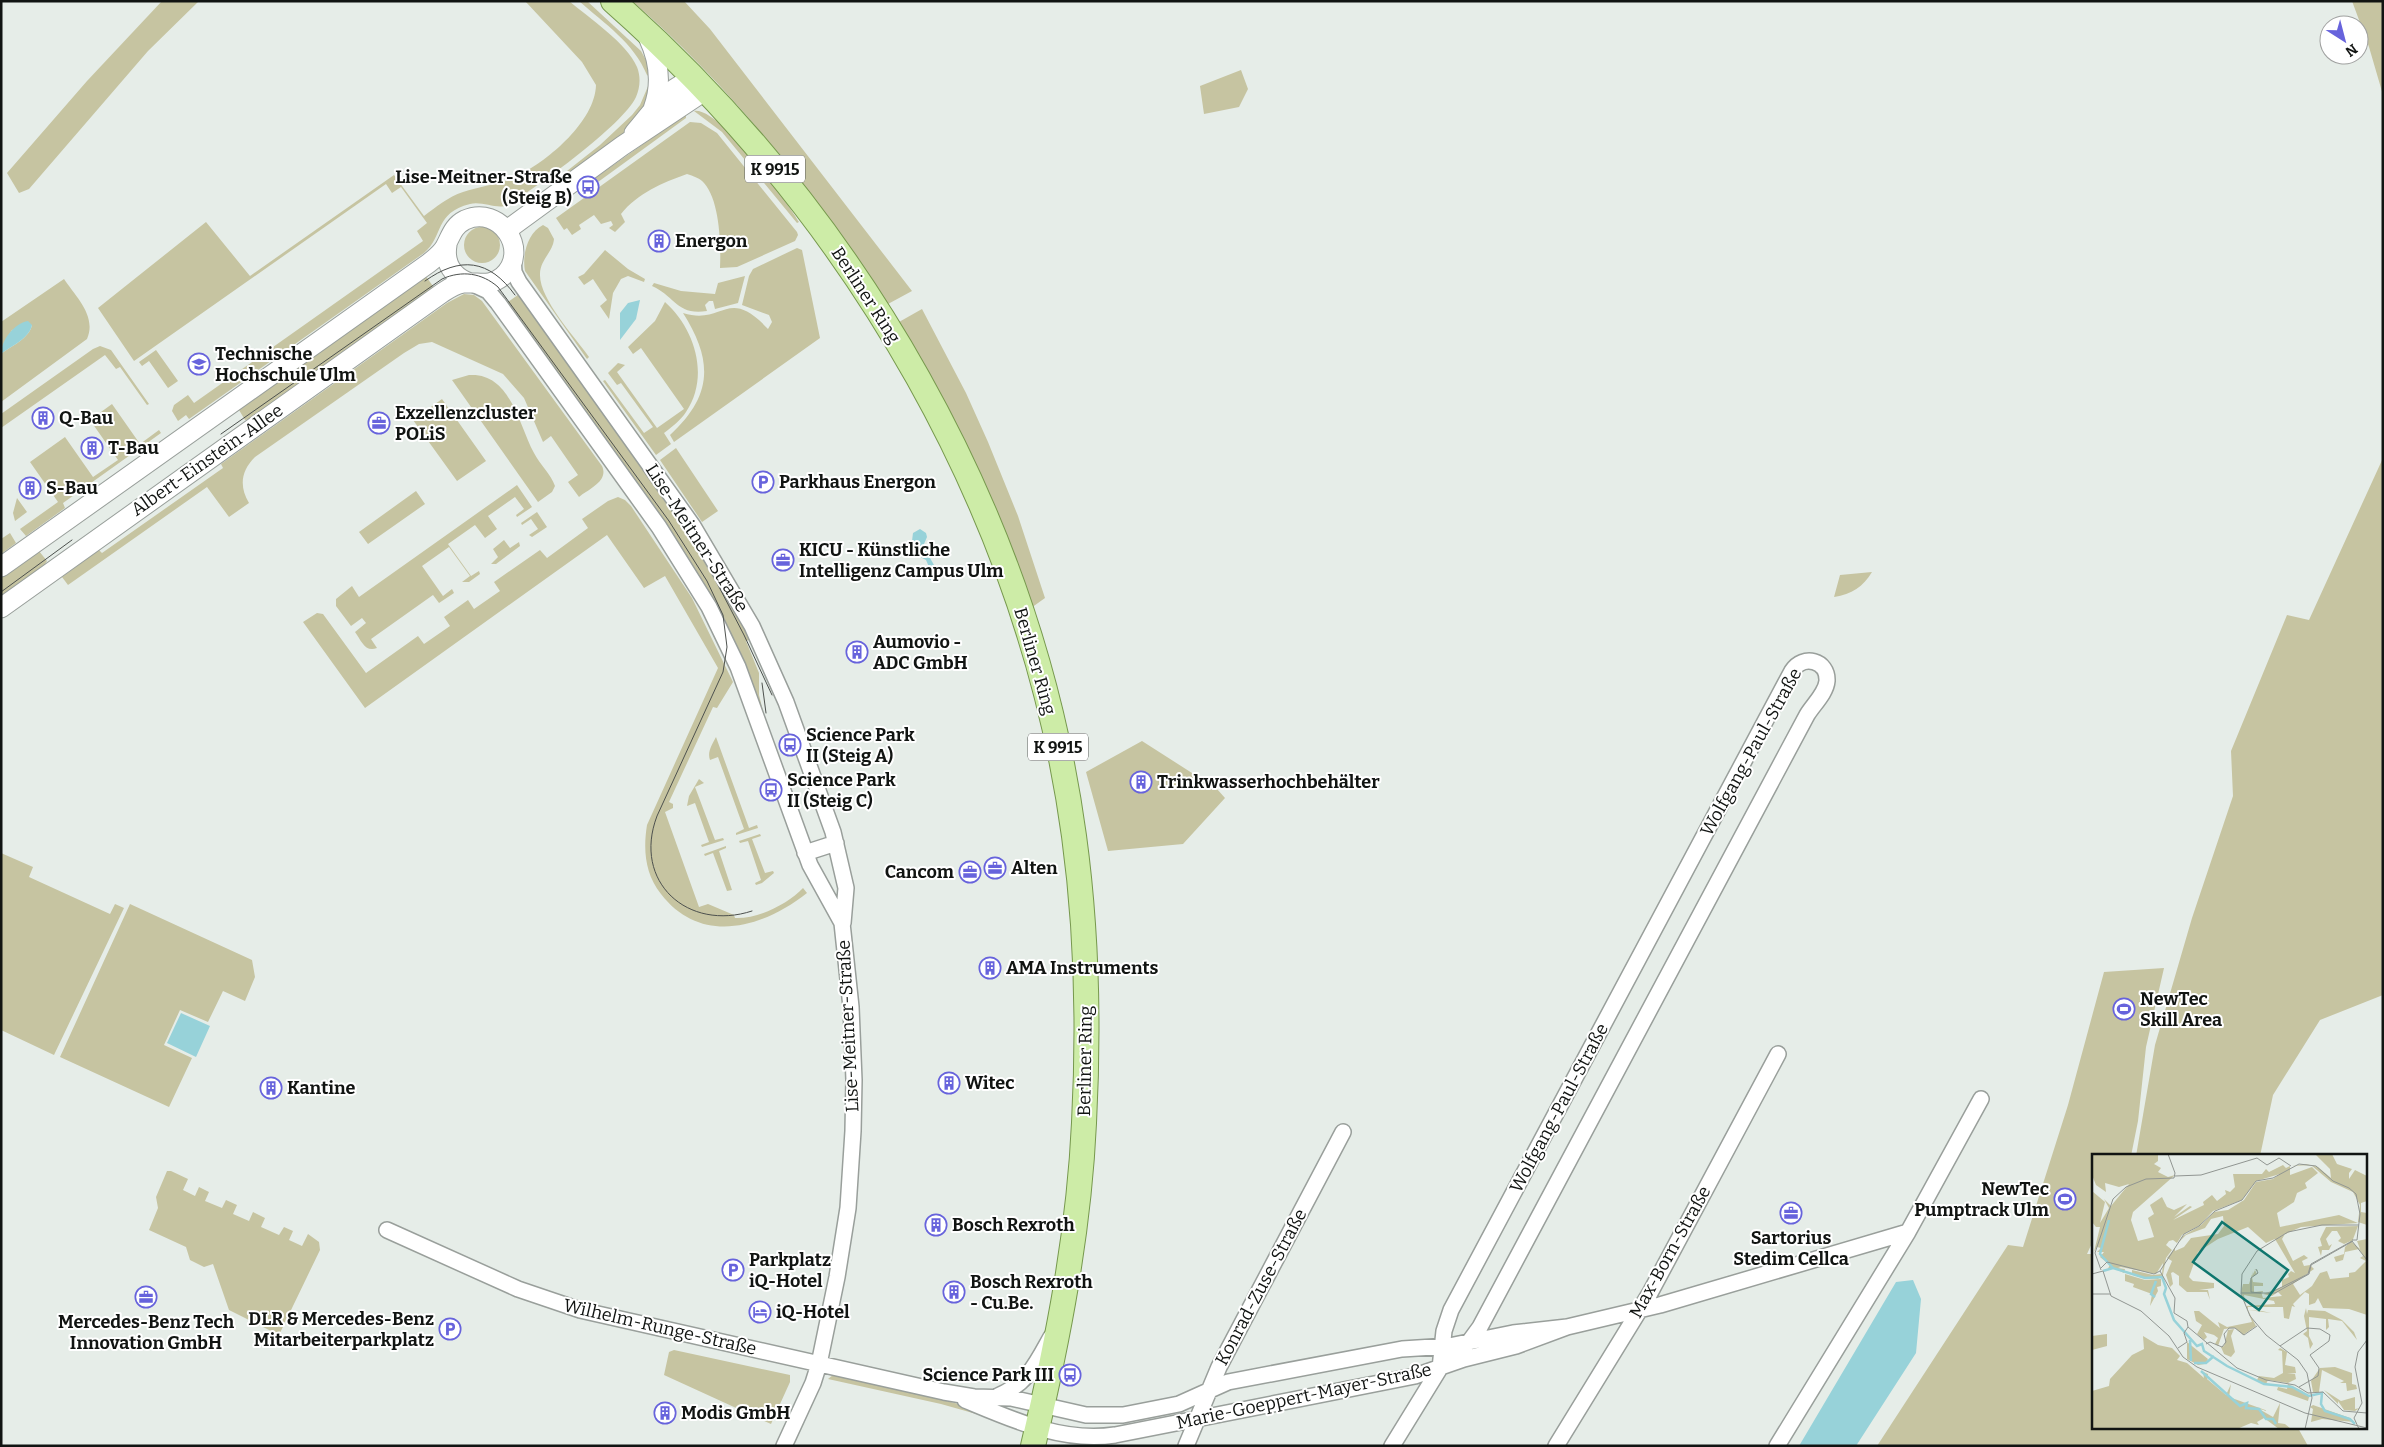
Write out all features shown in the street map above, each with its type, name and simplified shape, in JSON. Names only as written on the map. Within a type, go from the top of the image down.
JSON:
[{"type":"main road","name":"Berliner Ring","points":[[613,1],[700,84],[789,185],[840,252],[919,378],[951,438],[978,498],[1019,602],[1038,666],[1057,742],[1074,836],[1084,932],[1086,998],[1082,1162],[1075,1227],[1060,1323],[1038,1427]]},
{"type":"street","points":[[644,29],[653,46],[658,64],[658,90],[653,110]]},
{"type":"street","points":[[622,146],[674,88],[700,84]]},
{"type":"street","points":[[513,257],[514,246],[507,230],[622,146],[700,84]]},
{"type":"street","name":"Albert-Einstein-Allee","points":[[1,567],[424,267],[438,256],[446,245],[450,234],[457,226],[471,218],[488,218],[498,222],[507,230]]},
{"type":"street","points":[[446,245],[446,256],[450,266],[460,278],[472,284]]},
{"type":"street","name":"Albert-Einstein-Allee","points":[[1,608],[442,293],[458,284],[487,284],[501,278],[509,268],[513,257]]},
{"type":"street","name":"Lise-Meitner-Straße","points":[[513,257],[514,272],[519,282],[683,510],[741,604],[786,702],[836,843],[846,888],[842,927],[853,1036],[853,1140],[842,1245],[819,1364],[811,1387],[784,1446]]},
{"type":"street","name":"Lise-Meitner-Straße","points":[[472,284],[491,295],[504,311],[659,527],[709,607],[738,667],[805,853],[817,880],[836,909],[842,927]]},
{"type":"street","name":"Wolfgang-Paul-Straße","points":[[1392,1446],[1440,1368],[1469,1342],[1480,1327],[1798,732],[1826,686],[1825,671],[1817,662],[1805,661],[1792,670],[1450,1310],[1445,1325],[1440,1368]]},
{"type":"street","points":[[805,853],[836,843]]},
{"type":"street","name":"Max-Born-Straße","points":[[1556,1446],[1640,1310],[1778,1054]]},
{"type":"street","points":[[1777,1446],[1908,1232],[1981,1099]]},
{"type":"street","name":"Konrad-Zuse-Straße","points":[[1186,1446],[1208,1389],[1343,1132]]},
{"type":"street","name":"Wilhelm-Runge-Straße","points":[[387,1230],[518,1289],[572,1308],[944,1392],[1011,1398],[1038,1427]]},
{"type":"street","name":"Marie-Goeppert-Mayer-Straße","points":[[1038,1427],[1093,1416],[1123,1415],[1171,1406],[1228,1382],[1402,1349],[1442,1347],[1514,1333],[1567,1327],[1640,1310],[1908,1232]]},
{"type":"street","name":"Wilhelm-Runge-Straße","points":[[992,1397],[1009,1391],[1025,1380],[1060,1323]]},
{"type":"street","name":"Marie-Goeppert-Mayer-Straße","points":[[1038,1427],[1083,1437],[1115,1435],[1408,1378],[1464,1359],[1516,1346],[1567,1327]]},
{"type":"street","name":"Wilhelm-Runge-Straße","points":[[944,1392],[1038,1427]]},
{"type":"street","points":[[1061,1446],[1083,1437]]},
{"type":"shaded area","points":[[162,1],[199,1],[148,51],[29,189],[19,193],[7,173],[87,81]]},
{"type":"shaded area","points":[[525,1],[569,1],[607,31],[625,49],[637,67],[639,79],[636,97],[628,109],[615,123],[578,155],[508,205],[499,207],[475,203],[450,213],[435,239],[424,253],[189,419],[186,415],[178,421],[172,411],[174,405],[188,395],[194,403],[423,241],[417,231],[427,223],[401,187],[392,193],[386,184],[134,361],[98,308],[206,222],[250,276],[394,175],[424,216],[442,202],[458,194],[512,178],[544,160],[579,125],[594,99],[596,85],[582,62]]},
{"type":"shaded area","points":[[579,1],[587,1],[641,51],[647,62],[650,77],[627,44]]},
{"type":"shaded area","points":[[632,1],[684,1],[710,29],[912,291],[888,304],[831,222],[770,143],[704,69]]},
{"type":"shaded area","points":[[2352,1],[2383,1],[2383,95],[2369,47],[2369,15],[2357,15]]},
{"type":"shaded area","points":[[1241,70],[1248,89],[1239,107],[1204,114],[1200,86]]},
{"type":"shaded area","points":[[649,84],[652,89],[638,119],[621,136],[569,175],[567,171],[600,145],[632,115],[640,105]]},
{"type":"shaded area","points":[[694,111],[705,114],[719,123],[735,138],[780,194],[799,222],[797,223],[722,132]]},
{"type":"shaded area","points":[[686,114],[686,118],[598,182],[595,178]]},
{"type":"shaded area","points":[[690,122],[701,123],[717,133],[797,232],[798,235],[795,241],[737,267],[720,268],[720,236],[713,201],[702,181],[687,174],[660,185],[635,200],[621,214],[625,222],[615,232],[609,228],[613,225],[611,221],[601,224],[594,215],[579,225],[581,229],[572,235],[567,228],[564,230],[556,218]]},
{"type":"shaded area","points":[[543,225],[548,228],[554,239],[541,269],[541,284],[551,306],[589,357],[587,359],[525,271],[524,259],[529,239]]},
{"type":"shaded area","points":[[482,227],[489,228],[495,232],[499,238],[499,252],[495,258],[489,262],[482,263],[475,262],[469,258],[465,252],[464,245],[465,238],[469,232],[475,228]]},
{"type":"shaded area","points":[[797,248],[802,250],[820,338],[674,442],[670,435],[684,421],[694,406],[701,392],[704,378],[704,363],[700,347],[683,313],[697,316],[708,315],[734,308],[754,316],[768,329],[772,322],[769,315],[742,305],[749,276],[753,269]]},
{"type":"shaded area","points":[[605,250],[628,269],[645,279],[644,282],[628,276],[621,279],[613,293],[609,319],[600,306],[607,300],[593,279],[584,285],[578,277],[584,274]]},
{"type":"shaded area","points":[[423,272],[437,292],[251,419],[245,420],[239,410],[246,401]]},
{"type":"shaded area","points":[[745,276],[738,303],[715,309],[713,301],[709,301],[705,305],[707,311],[697,312],[682,308],[660,290],[652,286],[654,283],[681,291],[715,294],[718,283]]},
{"type":"shaded area","points":[[64,279],[84,307],[89,322],[87,339],[1,402],[1,354],[24,338],[32,325],[12,330],[1,349],[1,322]]},
{"type":"shaded area","points":[[522,292],[680,512],[739,606],[769,679],[767,679],[749,640],[746,641],[759,673],[759,695],[765,719],[694,577],[698,575],[690,562],[687,564],[504,305]]},
{"type":"shaded area","points":[[464,294],[474,295],[482,301],[602,466],[603,476],[593,488],[579,497],[568,482],[578,475],[551,436],[543,442],[524,398],[503,374],[432,342],[419,344],[255,457],[244,473],[243,479],[244,491],[249,503],[229,517],[207,487],[68,585],[62,577],[99,550],[102,553],[223,468],[221,464],[447,303]]},
{"type":"shaded area","points":[[665,302],[676,313],[691,339],[698,368],[693,398],[686,412],[679,421],[664,433],[671,444],[656,455],[603,381],[605,380],[644,433],[653,427],[621,383],[617,385],[608,373],[618,363],[625,365],[617,372],[657,428],[684,409],[641,348],[633,354],[628,347],[655,321]]},
{"type":"shaded area","points":[[922,309],[966,393],[1018,516],[1045,598],[1031,608],[957,429],[899,322]]},
{"type":"shaded area","points":[[100,346],[111,350],[149,404],[147,405],[120,367],[116,369],[105,355],[1,428],[1,414]]},
{"type":"shaded area","points":[[156,350],[178,381],[168,388],[149,361],[142,366],[139,362]]},
{"type":"shaded area","points":[[469,375],[483,376],[495,382],[512,403],[534,453],[555,486],[552,492],[538,502],[452,380]]},
{"type":"shaded area","points":[[442,399],[486,461],[457,481],[413,420]]},
{"type":"shaded area","points":[[112,404],[140,444],[159,430],[161,433],[63,503],[65,508],[26,536],[20,529],[58,502],[30,462],[65,437],[93,477],[118,460],[90,420]]},
{"type":"shaded area","points":[[676,448],[718,511],[702,522],[660,460]]},
{"type":"shaded area","points":[[2383,458],[2383,995],[2320,1020],[2273,1095],[2260,1154],[2136,1154],[2155,1045],[2192,918],[2233,796],[2231,751],[2287,615],[2309,620]]},
{"type":"shaded area","points":[[517,485],[532,507],[517,517],[516,515],[524,509],[515,497],[488,516],[497,529],[485,538],[475,525],[448,544],[471,576],[479,571],[480,574],[469,582],[462,582],[470,576],[449,547],[422,566],[443,596],[452,589],[454,593],[439,603],[433,595],[371,639],[377,648],[369,649],[366,647],[355,632],[366,623],[362,618],[351,626],[336,606],[336,599],[352,586],[359,597]]},
{"type":"shaded area","points":[[416,491],[425,504],[368,544],[359,532]]},
{"type":"shaded area","points":[[618,497],[625,500],[631,506],[692,598],[733,682],[717,708],[713,707],[669,802],[673,804],[673,808],[665,812],[699,907],[708,904],[734,915],[735,918],[744,918],[763,913],[781,905],[803,888],[807,893],[790,905],[752,922],[732,926],[713,926],[694,921],[677,910],[661,894],[648,870],[645,853],[647,825],[718,668],[665,576],[644,588],[607,535],[365,708],[303,622],[317,613],[323,614],[366,673],[418,636],[424,644],[450,626],[444,617],[468,600],[474,609],[500,591],[494,582],[540,550],[547,558],[588,528],[582,519],[608,501]]},
{"type":"shaded area","points":[[17,498],[27,512],[15,521],[13,513]]},
{"type":"shaded area","points":[[537,512],[547,527],[532,537],[529,535],[538,529],[531,519],[522,525],[521,523]]},
{"type":"shaded area","points":[[10,533],[16,543],[1,554],[1,539]]},
{"type":"shaded area","points":[[504,540],[510,548],[519,542],[520,546],[496,564],[491,564],[498,557],[493,549]]},
{"type":"shaded area","points":[[39,551],[47,561],[43,567],[26,584],[1,603],[1,572]]},
{"type":"shaded area","points":[[1872,572],[1865,582],[1856,589],[1834,597],[1840,575]]},
{"type":"shaded area","points":[[716,737],[749,828],[757,825],[758,828],[736,835],[736,833],[744,829],[718,757],[710,760],[709,757],[710,749]]},
{"type":"shaded area","points":[[1142,741],[1217,789],[1225,798],[1183,844],[1108,851],[1086,772]]},
{"type":"shaded area","points":[[699,779],[704,783],[695,787],[715,840],[723,838],[724,840],[702,847],[701,845],[709,842],[695,803],[687,806],[689,796]]},
{"type":"shaded area","points":[[760,834],[761,836],[752,839],[765,873],[773,871],[774,873],[762,883],[756,885],[755,883],[761,880],[748,841],[740,843],[739,841]]},
{"type":"shaded area","points":[[726,846],[726,848],[719,851],[732,890],[727,891],[713,853],[705,856],[704,854]]},
{"type":"shaded area","points":[[1,853],[33,867],[29,877],[110,914],[115,904],[124,908],[54,1055],[1,1030]]},
{"type":"shaded area","points":[[130,904],[252,960],[255,977],[245,1001],[223,991],[208,1022],[180,1010],[164,1045],[192,1058],[169,1107],[60,1057]]},
{"type":"shaded area","points":[[2164,968],[2146,1047],[2138,1121],[2131,1154],[2092,1154],[2092,1243],[2087,1254],[2092,1252],[2092,1430],[2299,1430],[2308,1446],[1877,1446],[2008,1245],[2023,1247],[2068,1105],[2104,972]]},
{"type":"shaded area","points":[[167,1171],[188,1179],[183,1190],[195,1196],[199,1187],[209,1192],[205,1201],[222,1208],[226,1200],[237,1205],[233,1214],[249,1221],[253,1212],[265,1218],[261,1227],[279,1235],[284,1227],[293,1231],[289,1240],[302,1246],[308,1234],[319,1242],[320,1250],[279,1335],[229,1310],[213,1264],[204,1267],[190,1260],[186,1247],[149,1230],[158,1208],[156,1197]]},
{"type":"shaded area","points":[[674,1350],[790,1375],[790,1382],[771,1424],[664,1375],[669,1352]]},
{"type":"shaded area","points":[[833,1375],[989,1412],[1011,1422],[1008,1426],[987,1417],[941,1404],[828,1379]]},
{"type":"water","points":[[640,300],[636,319],[620,340],[620,313],[628,303]]},
{"type":"water","points":[[28,321],[32,325],[27,334],[1,354],[3,344],[9,333],[18,325]]},
{"type":"water","points":[[920,529],[926,533],[927,537],[924,544],[932,548],[930,558],[934,565],[941,569],[940,577],[937,580],[930,580],[927,577],[926,572],[929,567],[926,560],[918,556],[917,552],[920,545],[912,541],[913,533]]},
{"type":"water","points":[[181,1013],[210,1026],[196,1057],[167,1043]]},
{"type":"water","points":[[1913,1280],[1921,1299],[1916,1353],[1856,1446],[1799,1446],[1896,1282]]},
{"type":"tram line","points":[[425,281],[450,268],[473,265],[495,274],[515,295]]},
{"type":"tram line","points":[[221,434],[442,279],[457,274],[472,274],[492,282],[498,287],[669,521],[707,581],[723,615],[727,647],[723,672],[657,816],[651,840],[652,862],[659,881],[671,896],[687,908],[707,914],[729,916],[752,911]]},
{"type":"tram line","points":[[1,592],[72,540]]},
{"type":"tram line","points":[[717,583],[772,695]]},
{"type":"tram line","points":[[762,683],[766,713]]},
{"type":"place","name":"Lise-Meitner-Straße (Steig B)","points":[[588,187]]},
{"type":"place","name":"Energon","points":[[659,241]]},
{"type":"place","name":"Technische Hochschule Ulm","points":[[199,364]]},
{"type":"place","name":"Q-Bau","points":[[43,418]]},
{"type":"place","name":"Exzellenzcluster POLiS","points":[[379,423]]},
{"type":"place","name":"T-Bau","points":[[92,448]]},
{"type":"place","name":"Parkhaus Energon","points":[[763,482]]},
{"type":"place","name":"S-Bau","points":[[30,488]]},
{"type":"place","name":"KICU - Künstliche Intelligenz Campus Ulm","points":[[783,560]]},
{"type":"place","name":"Aumovio - ADC GmbH","points":[[857,652]]},
{"type":"place","name":"Science Park II (Steig A)","points":[[790,745]]},
{"type":"place","name":"Trinkwasserhochbehälter","points":[[1141,782]]},
{"type":"place","name":"Science Park II (Steig C)","points":[[771,790]]},
{"type":"place","name":"Alten","points":[[995,868]]},
{"type":"place","name":"Cancom","points":[[970,872]]},
{"type":"place","name":"AMA Instruments","points":[[990,968]]},
{"type":"place","name":"NewTec Skill Area","points":[[2124,1009]]},
{"type":"place","name":"Witec","points":[[949,1083]]},
{"type":"place","name":"Kantine","points":[[271,1088]]},
{"type":"place","name":"NewTec Pumptrack Ulm","points":[[2065,1199]]},
{"type":"place","name":"Sartorius Stedim Cellca","points":[[1791,1213]]},
{"type":"place","name":"Bosch Rexroth","points":[[936,1225]]},
{"type":"place","name":"Parkplatz iQ-Hotel","points":[[733,1270]]},
{"type":"place","name":"Bosch Rexroth - Cu.Be.","points":[[954,1292]]},
{"type":"place","name":"Mercedes-Benz Tech Innovation GmbH","points":[[146,1297]]},
{"type":"place","name":"iQ-Hotel","points":[[760,1312]]},
{"type":"place","name":"DLR & Mercedes-Benz Mitarbeiterparkplatz","points":[[450,1329]]},
{"type":"place","name":"Science Park III","points":[[1070,1375]]},
{"type":"place","name":"Modis GmbH","points":[[665,1413]]}]
